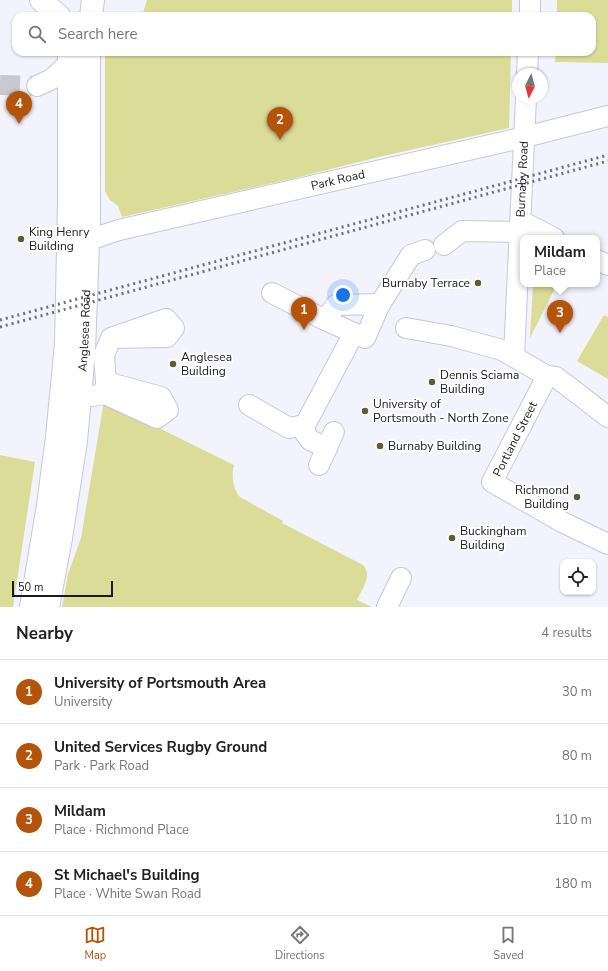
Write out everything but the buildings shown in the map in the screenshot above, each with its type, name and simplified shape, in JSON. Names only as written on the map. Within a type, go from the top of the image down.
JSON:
[{"type":"main road","points":[[41,0],[54,12]]},
{"type":"main road","points":[[92,12],[93,0]]},
{"type":"main road","name":"Anglesea Road","points":[[30,607],[48,505],[57,437],[66,343],[78,244],[89,202],[89,56]]},
{"type":"main road","name":"Anglesea Road","points":[[48,607],[61,538],[76,441],[84,351],[85,320],[78,244],[69,58]]},
{"type":"street","points":[[530,0],[530,12]]},
{"type":"street","points":[[527,68],[528,56]]},
{"type":"street","points":[[37,86],[52,78],[69,58]]},
{"type":"street","name":"Burnaby Road","points":[[521,235],[526,104]]},
{"type":"street","name":"Park Road","points":[[78,244],[132,227],[525,137],[608,116]]},
{"type":"street","points":[[444,244],[462,231],[521,227],[545,235]]},
{"type":"street","name":"Burnaby Road","points":[[514,356],[520,245]]},
{"type":"street","points":[[272,293],[325,320],[365,338],[380,304],[411,255],[424,250]]},
{"type":"street","points":[[325,320],[336,305],[380,304]]},
{"type":"street","points":[[80,399],[105,388],[104,355],[110,341],[85,320]]},
{"type":"street","points":[[406,328],[451,336],[502,350],[538,372],[547,376],[556,377],[608,417]]},
{"type":"street","points":[[249,405],[289,428],[305,426],[354,333]]},
{"type":"street","name":"Portland Street","points":[[547,376],[492,482],[562,522],[608,544]]},
{"type":"street","points":[[300,426],[310,440],[327,449]]},
{"type":"street","points":[[387,607],[401,578]]},
{"type":"green space","points":[[147,0],[512,0],[512,12],[143,12]]},
{"type":"green space","points":[[557,0],[608,0],[608,63],[555,62],[556,56],[596,56],[596,12],[557,12]]},
{"type":"green space","points":[[105,56],[511,56],[509,128],[122,217],[118,206],[110,200],[105,191]]},
{"type":"green space","points":[[533,287],[556,287],[530,338]]},
{"type":"green space","points":[[604,315],[608,317],[608,379],[577,361]]},
{"type":"green space","points":[[104,401],[234,465],[233,482],[240,497],[283,521],[282,523],[363,565],[366,569],[367,578],[357,600],[372,607],[62,607],[68,574],[81,538]]},
{"type":"green space","points":[[0,455],[35,462],[13,607],[0,607]]},
{"type":"tunnel","points":[[0,85],[37,86]]},
{"type":"railway","points":[[0,320],[608,155]]},
{"type":"railway","points":[[0,327],[608,161]]},
{"type":"place","name":"St Michael's Building","points":[[19,124]]},
{"type":"place","name":"United Services Rugby Ground","points":[[280,140]]},
{"type":"place","name":"King Henry Building","points":[[21,239]]},
{"type":"place","name":"Burnaby Terrace","points":[[478,283]]},
{"type":"place","name":"University of Portsmouth Area","points":[[304,330]]},
{"type":"place","name":"Mildam","points":[[560,333]]},
{"type":"place","name":"Anglesea Building","points":[[173,364]]},
{"type":"place","name":"Dennis Sciama Building","points":[[432,382]]},
{"type":"place","name":"University of Portsmouth - North Zone","points":[[365,411]]},
{"type":"place","name":"Burnaby Building","points":[[380,446]]},
{"type":"place","name":"Richmond Building","points":[[577,497]]},
{"type":"place","name":"Buckingham Building","points":[[452,538]]}]
